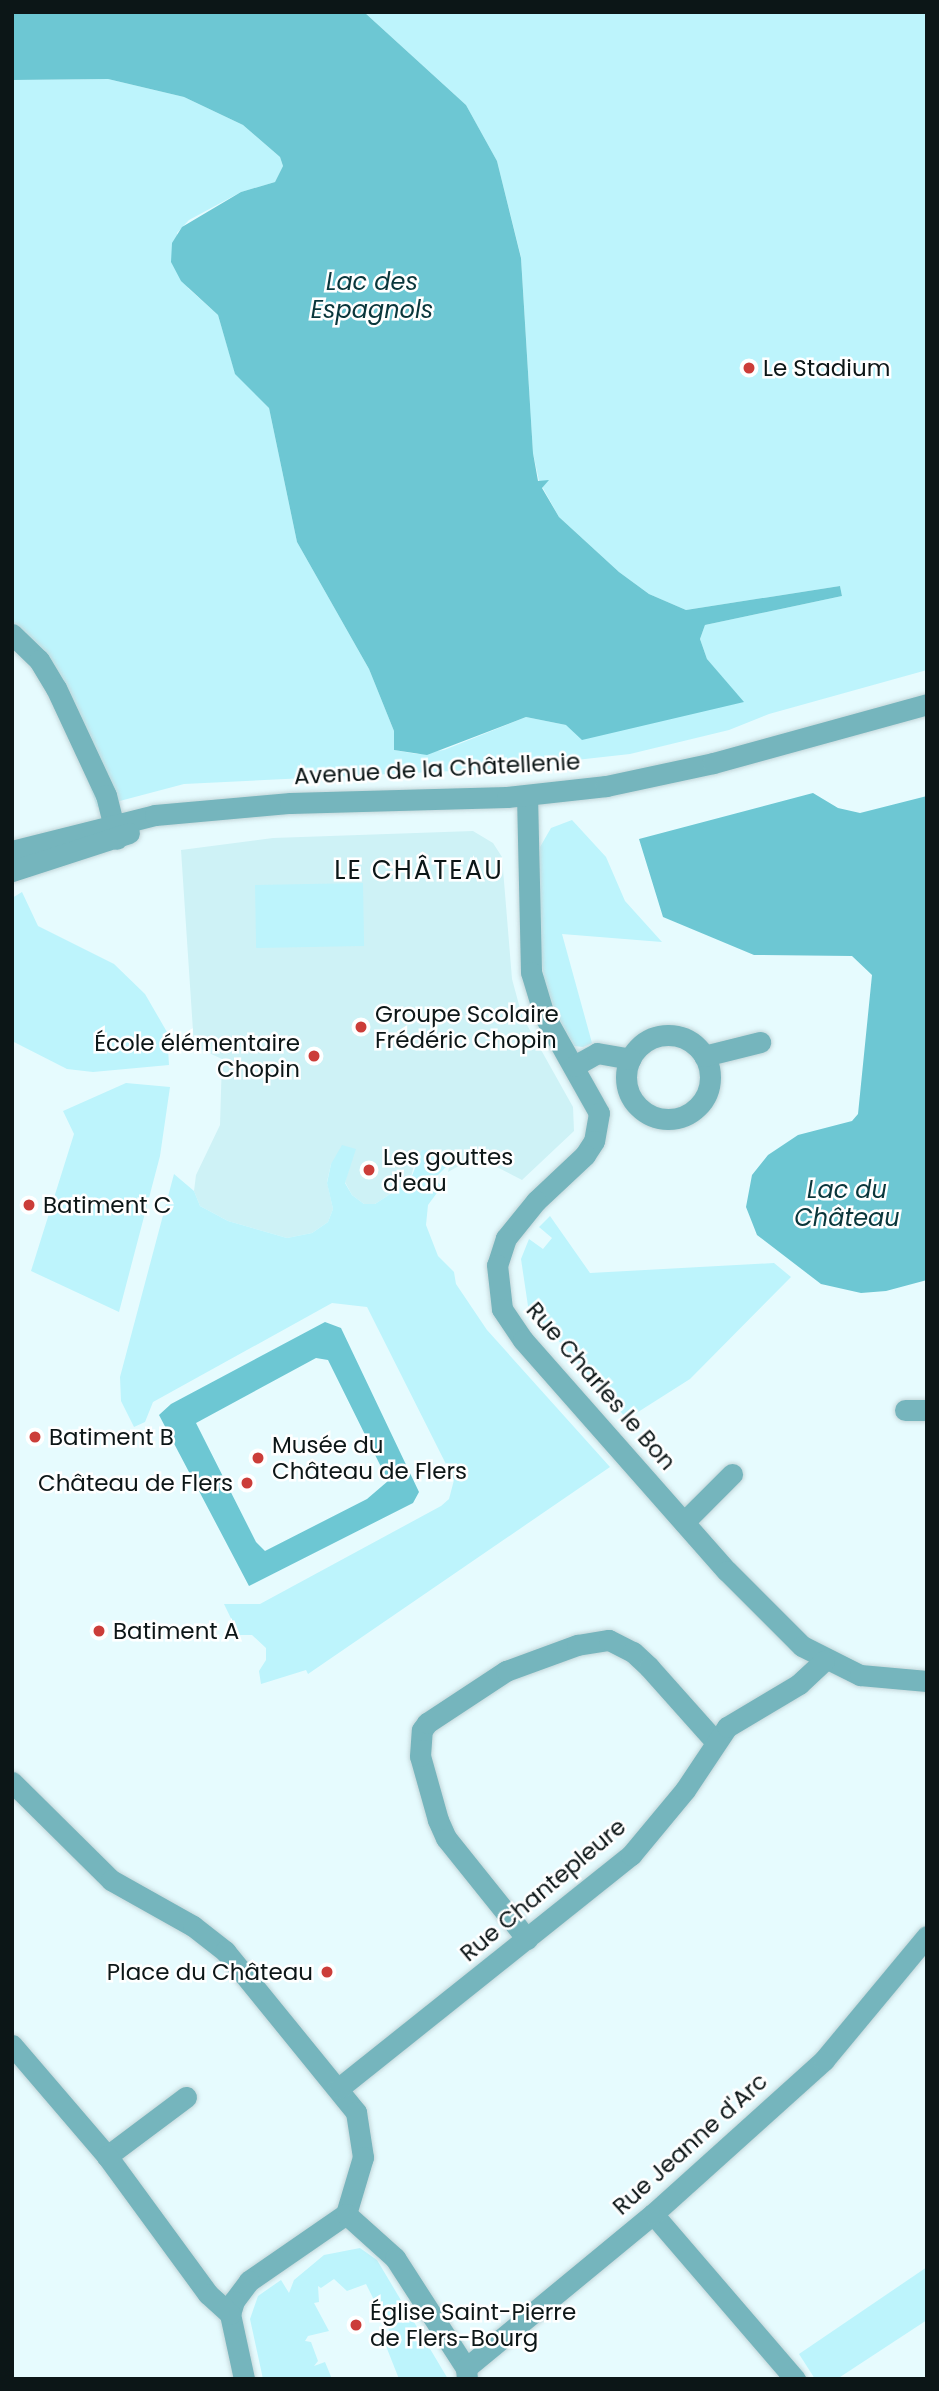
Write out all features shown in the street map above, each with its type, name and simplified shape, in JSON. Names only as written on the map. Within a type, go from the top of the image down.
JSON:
[{"type":"street","points":[[12,634],[38,660],[56,688],[116,831]]},
{"type":"street","name":"Avenue de la Châtellenie","points":[[12,851],[191,813],[290,803],[527,795],[674,773],[927,704]]},
{"type":"street","name":"Rue Charles le Bon","points":[[527,795],[531,972],[544,1015],[599,1113],[594,1141],[506,1238],[497,1265],[499,1297],[523,1340],[772,1619],[824,1661],[860,1675],[927,1681]]},
{"type":"street","name":"Avenue de la Châtellenie","points":[[12,871],[116,831]]},
{"type":"street","points":[[659,1035],[685,1038],[705,1056],[710,1081],[706,1094],[689,1113],[663,1118],[640,1108],[631,1097],[626,1072],[630,1059],[647,1040],[659,1035]]},
{"type":"street","points":[[705,1056],[760,1042]]},
{"type":"street","points":[[574,1066],[597,1053],[630,1059]]},
{"type":"street","points":[[684,1522],[732,1474]]},
{"type":"street","points":[[527,1939],[446,1838],[438,1820],[420,1756],[422,1730],[427,1723],[506,1671],[577,1645],[609,1640],[633,1652],[649,1667],[714,1740]]},
{"type":"street","name":"Rue Chantepleure","points":[[339,2088],[640,1846],[685,1790],[714,1740],[734,1721],[799,1684],[824,1661]]},
{"type":"street","points":[[12,1782],[111,1880],[218,1945],[339,2088],[356,2112],[363,2141],[359,2180],[346,2214],[249,2281],[230,2314]]},
{"type":"street","name":"Rue Jeanne d'Arc","points":[[346,2214],[395,2258],[466,2373],[653,2214],[824,2060],[927,1936]]},
{"type":"street","points":[[12,2045],[107,2156],[208,2294],[230,2314],[244,2379]]},
{"type":"street","points":[[107,2156],[186,2097]]},
{"type":"street","points":[[653,2214],[795,2379]]},
{"type":"shaded area","points":[[364,12],[927,12],[927,670],[769,714],[729,730],[630,754],[495,769],[184,784],[97,807],[74,742],[12,626],[12,80],[108,79],[184,97],[243,125],[280,157],[283,166],[275,182],[241,192],[189,220],[177,233],[188,288],[218,315],[235,373],[269,408],[297,542],[369,669],[394,731],[394,750],[417,754],[444,750],[526,717],[566,725],[743,702],[707,659],[700,639],[705,625],[842,596],[840,586],[686,610],[649,594],[619,572],[559,517],[539,481],[533,453],[521,257],[497,161],[466,105]]},
{"type":"shaded area","points":[[572,820],[606,857],[625,901],[662,942],[562,934],[592,1043],[583,1047],[574,1046],[555,1011],[544,979],[540,946],[540,847],[551,828]]},
{"type":"shaded area","name":"Groupe Scolaire Frédéric Chopin","points":[[473,831],[493,843],[502,857],[512,979],[522,1016],[573,1107],[574,1131],[522,1180],[487,1162],[464,1163],[448,1172],[450,1163],[414,1165],[410,1181],[375,1204],[364,1204],[352,1195],[345,1182],[355,1149],[331,1164],[327,1182],[333,1209],[328,1222],[312,1233],[287,1238],[228,1221],[200,1206],[194,1191],[196,1175],[220,1125],[222,1059],[194,1046],[181,850],[273,838]]},
{"type":"shaded area","points":[[363,883],[364,946],[256,948],[255,885]]},
{"type":"shaded area","points":[[22,892],[38,926],[114,964],[145,994],[167,1032],[169,1065],[93,1072],[67,1069],[12,1041],[12,898]]},
{"type":"shaded area","points":[[126,1083],[170,1087],[160,1156],[119,1312],[31,1271],[74,1134],[63,1111]]},
{"type":"shaded area","points":[[342,1145],[356,1149],[345,1183],[352,1195],[364,1204],[375,1204],[410,1181],[422,1150],[443,1152],[450,1163],[434,1179],[442,1186],[428,1205],[426,1225],[438,1256],[454,1272],[456,1284],[487,1330],[610,1467],[308,1674],[306,1670],[261,1684],[259,1671],[266,1660],[266,1648],[252,1635],[239,1635],[224,1604],[260,1604],[441,1506],[449,1499],[454,1480],[367,1307],[332,1303],[153,1402],[145,1422],[134,1427],[121,1401],[120,1377],[174,1174],[194,1191],[200,1206],[228,1221],[287,1238],[312,1233],[328,1222],[333,1209],[327,1183],[331,1164]]},
{"type":"shaded area","points":[[550,1216],[590,1273],[774,1263],[791,1277],[690,1379],[627,1419],[528,1306],[521,1259],[529,1239],[543,1249],[552,1238],[539,1227]]},
{"type":"shaded area","points":[[360,2248],[377,2260],[448,2379],[399,2379],[384,2341],[393,2338],[366,2284],[347,2291],[334,2279],[321,2288],[318,2286],[319,2302],[314,2303],[329,2331],[308,2336],[305,2341],[311,2342],[318,2361],[314,2366],[325,2362],[332,2379],[263,2379],[250,2319],[258,2296],[281,2280],[289,2293],[294,2280],[324,2255]]},
{"type":"shaded area","points":[[927,2267],[927,2320],[837,2379],[815,2379],[799,2354]]},
{"type":"water","name":"Lac des Espagnols","points":[[12,12],[364,12],[466,105],[497,161],[521,258],[533,453],[538,481],[549,480],[542,488],[559,517],[619,572],[649,594],[686,610],[840,586],[842,596],[705,625],[700,639],[707,659],[744,702],[582,740],[566,725],[526,717],[427,755],[394,750],[394,731],[369,669],[297,542],[269,408],[235,374],[218,315],[181,281],[171,262],[172,243],[182,227],[241,192],[275,182],[283,166],[280,157],[243,125],[184,97],[108,79],[12,80]]},
{"type":"water","name":"Lac du Château","points":[[813,793],[838,808],[860,813],[927,796],[927,1280],[886,1291],[861,1293],[821,1284],[757,1235],[746,1207],[752,1175],[768,1155],[798,1135],[852,1121],[858,1114],[872,975],[852,956],[754,955],[663,917],[639,839]]},
{"type":"water","points":[[325,1322],[341,1328],[419,1492],[413,1503],[249,1586],[159,1415],[171,1404]],"holes":[[[316,1358],[328,1360],[388,1481],[367,1499],[265,1551],[256,1542],[196,1423]]]},
{"type":"place","name":"Le Stadium","points":[[749,368]]},
{"type":"place","name":"Groupe Scolaire Frédéric Chopin","points":[[361,1027]]},
{"type":"place","name":"École élémentaire Chopin","points":[[314,1056]]},
{"type":"place","name":"Les gouttes d'eau","points":[[369,1170]]},
{"type":"place","name":"Batiment C","points":[[29,1205]]},
{"type":"place","name":"Batiment B","points":[[35,1437]]},
{"type":"place","name":"Musée du Château de Flers","points":[[258,1458]]},
{"type":"place","name":"Château de Flers","points":[[247,1483]]},
{"type":"place","name":"Batiment A","points":[[99,1631]]},
{"type":"place","name":"Place du Château","points":[[327,1972]]},
{"type":"place","name":"Église Saint-Pierre de Flers-Bourg","points":[[356,2325]]},
{"type":"district","name":"LE CHÂTEAU","points":[[419,871]]}]
